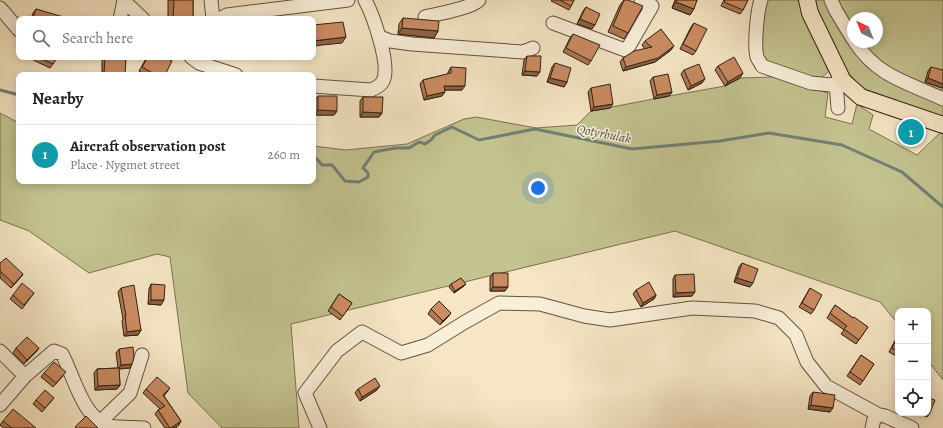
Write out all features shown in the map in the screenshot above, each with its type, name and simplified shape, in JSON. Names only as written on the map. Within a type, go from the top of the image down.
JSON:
[{"type":"main road","points":[[807,0],[810,14],[839,82],[861,97],[943,125]]},
{"type":"street","points":[[121,16],[124,0]]},
{"type":"street","points":[[124,0],[140,16]]},
{"type":"street","points":[[212,0],[213,16]]},
{"type":"street","points":[[225,16],[348,0]]},
{"type":"street","points":[[316,86],[371,90],[377,88],[383,81],[385,72],[380,37],[365,0]]},
{"type":"street","points":[[425,17],[468,6],[479,0]]},
{"type":"street","points":[[761,0],[756,35],[757,57],[762,66],[811,83],[831,85],[839,82],[838,108]]},
{"type":"street","points":[[831,0],[847,29]]},
{"type":"street","points":[[553,23],[625,50],[629,46],[649,2]]},
{"type":"street","points":[[0,8],[16,27]]},
{"type":"street","points":[[380,37],[390,41],[412,44],[523,52],[533,48]]},
{"type":"street","points":[[860,48],[872,64],[884,72],[896,79],[943,99]]},
{"type":"street","points":[[195,60],[199,63],[227,72]]},
{"type":"street","points":[[320,428],[305,393],[337,351],[362,332],[401,353],[428,346],[465,322],[499,303],[540,304],[584,316],[610,320],[692,308],[755,311],[778,318],[796,335],[807,362],[826,386],[879,416],[885,416],[912,428]]},
{"type":"street","points":[[0,351],[25,376]]},
{"type":"street","points":[[0,405],[25,376],[54,351],[62,354],[68,364],[83,403],[100,422],[110,426],[144,428]]},
{"type":"street","points":[[100,422],[130,393],[142,355]]},
{"type":"street","points":[[872,428],[874,419],[879,416]]},
{"type":"green space","points":[[765,0],[800,0],[829,71],[821,78],[809,78],[764,64],[760,57]]},
{"type":"green space","points":[[814,0],[943,0],[943,117],[862,88],[842,66],[820,21]]},
{"type":"green space","points":[[773,77],[828,93],[825,117],[852,124],[857,104],[873,115],[869,129],[917,155],[943,130],[943,380],[931,365],[931,308],[895,308],[895,320],[880,302],[675,231],[291,324],[299,428],[222,428],[188,393],[170,257],[157,254],[89,273],[29,231],[0,220],[0,113],[16,121],[16,184],[316,184],[316,146],[346,150],[407,144],[464,119],[476,117],[536,128],[577,125],[591,111],[725,86],[740,78]]},
{"type":"building","points":[[174,0],[193,0],[193,16],[173,16]]},
{"type":"building","points":[[560,0],[574,0],[571,6]]},
{"type":"building","points":[[624,0],[628,0],[643,6],[628,33],[613,26]]},
{"type":"building","points":[[677,0],[697,0],[694,9],[676,2]]},
{"type":"building","points":[[725,0],[748,0],[743,10],[724,2]]},
{"type":"building","points":[[586,7],[600,14],[595,25],[580,19]]},
{"type":"building","points":[[36,9],[60,16],[34,16]]},
{"type":"building","points":[[403,18],[439,21],[438,31],[402,28]]},
{"type":"building","points":[[343,22],[346,37],[316,41],[316,25]]},
{"type":"building","points":[[694,23],[707,29],[696,51],[683,44]]},
{"type":"building","points":[[661,29],[674,46],[658,58],[626,67],[623,58],[634,51],[652,47],[645,41]]},
{"type":"building","points":[[573,34],[600,45],[591,61],[566,48]]},
{"type":"building","points":[[527,56],[541,56],[540,72],[525,71]]},
{"type":"building","points":[[734,57],[743,73],[728,82],[718,66]]},
{"type":"building","points":[[44,60],[55,60],[53,64]]},
{"type":"building","points":[[105,60],[126,60],[125,72],[104,72]]},
{"type":"building","points":[[146,60],[172,61],[166,72],[151,72],[142,67]]},
{"type":"building","points":[[555,63],[571,68],[567,82],[550,78]]},
{"type":"building","points":[[699,64],[705,79],[691,86],[684,70]]},
{"type":"building","points":[[451,67],[466,68],[465,86],[444,86],[445,92],[427,96],[423,80],[451,73]]},
{"type":"building","points":[[931,67],[943,70],[943,84],[928,78]]},
{"type":"building","points":[[668,74],[672,92],[657,95],[653,77]]},
{"type":"building","points":[[610,84],[613,104],[594,107],[591,88]]},
{"type":"building","points":[[318,96],[337,96],[337,111],[318,110]]},
{"type":"building","points":[[363,97],[383,97],[382,113],[363,112]]},
{"type":"building","points":[[6,258],[23,274],[14,284],[0,271],[0,263]]},
{"type":"building","points":[[742,263],[758,269],[753,283],[737,278]]},
{"type":"building","points":[[493,273],[508,273],[508,287],[493,287]]},
{"type":"building","points":[[694,274],[695,292],[676,293],[675,275]]},
{"type":"building","points":[[461,278],[466,284],[455,291],[451,284]]},
{"type":"building","points":[[649,282],[656,295],[643,303],[636,290]]},
{"type":"building","points":[[22,283],[34,293],[24,305],[13,295]]},
{"type":"building","points":[[151,284],[165,285],[164,300],[151,300]]},
{"type":"building","points":[[134,285],[141,330],[127,332],[121,288]]},
{"type":"building","points":[[810,288],[822,295],[814,310],[802,303]]},
{"type":"building","points":[[339,294],[352,303],[343,316],[331,307]]},
{"type":"building","points":[[439,301],[451,313],[443,321],[431,309]]},
{"type":"building","points":[[835,305],[868,327],[859,340],[844,329],[847,326],[830,313]]},
{"type":"building","points":[[27,337],[39,348],[27,360],[16,348]]},
{"type":"building","points":[[895,342],[895,350],[892,348]]},
{"type":"building","points":[[133,347],[134,357],[132,364],[121,365],[119,349]]},
{"type":"building","points":[[861,355],[874,364],[863,381],[850,372]]},
{"type":"building","points":[[54,362],[66,372],[56,383],[44,373]]},
{"type":"building","points":[[119,368],[120,385],[98,386],[97,369]]},
{"type":"building","points":[[157,377],[170,388],[163,395],[181,421],[171,428],[158,410],[165,406],[146,389]]},
{"type":"building","points":[[375,378],[380,386],[362,397],[358,389]]},
{"type":"building","points":[[45,390],[54,398],[45,408],[36,400]]},
{"type":"building","points":[[813,392],[835,395],[833,408],[811,405]]},
{"type":"building","points":[[931,399],[935,400],[931,410]]},
{"type":"building","points":[[13,409],[36,428],[12,428],[3,421]]},
{"type":"building","points":[[86,416],[98,428],[75,427]]},
{"type":"waterway","name":"Qotyrbulak","points":[[0,90],[16,94]]},
{"type":"waterway","name":"Qotyrbulak","points":[[316,158],[322,165],[332,165],[345,181],[359,182],[368,177],[368,173],[363,168],[374,152],[395,148],[409,148],[419,142],[425,144],[435,135],[452,127],[479,140],[535,129],[632,149],[720,141],[769,133],[842,145],[902,172],[943,207]]},
{"type":"place","name":"Aircraft observation post","points":[[911,132]]}]
